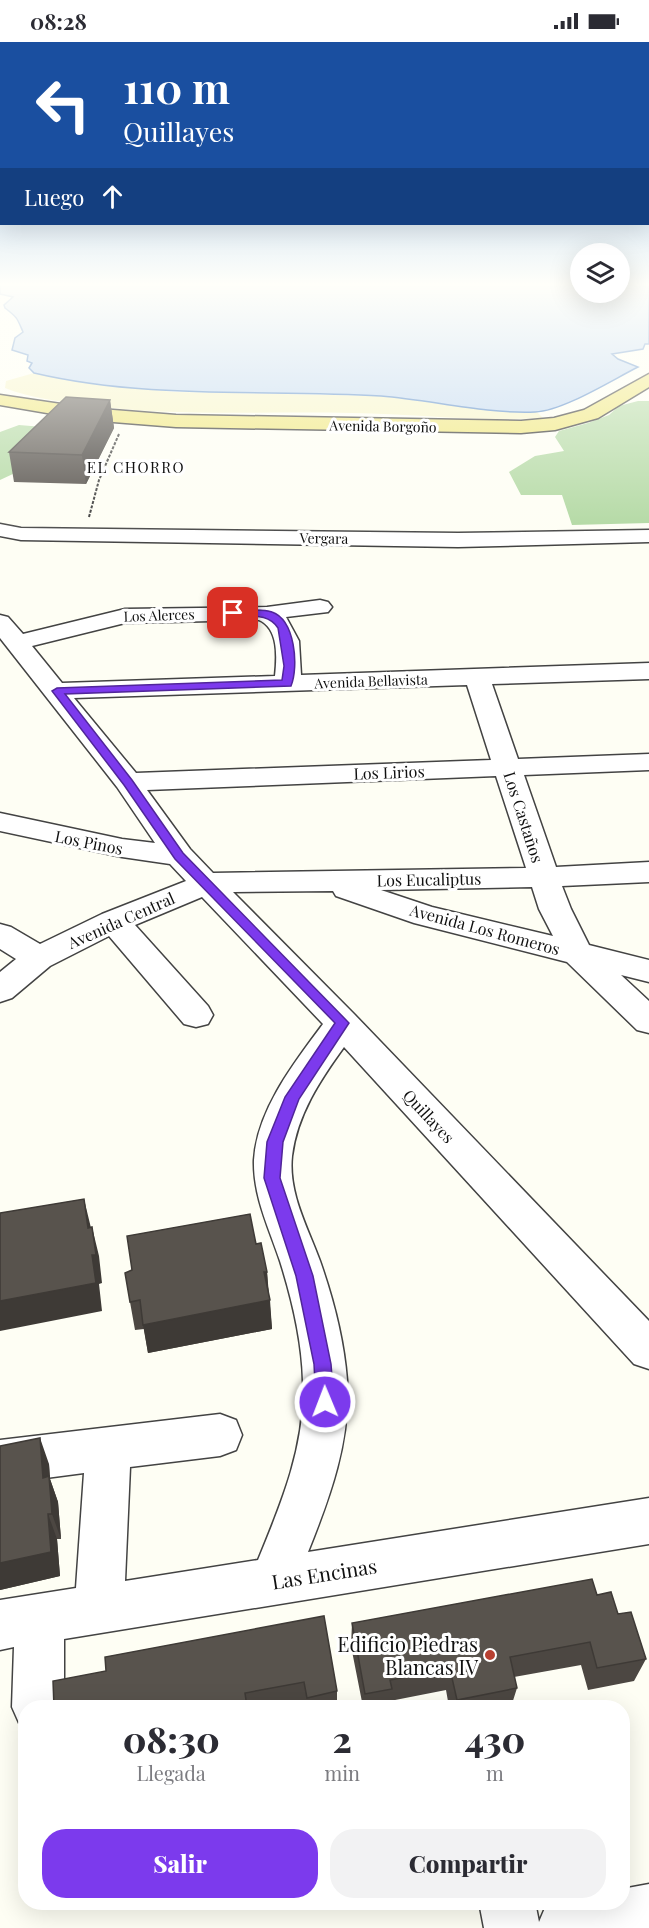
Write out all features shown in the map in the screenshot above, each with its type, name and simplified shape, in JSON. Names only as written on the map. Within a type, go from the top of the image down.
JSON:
[{"type":"main road","name":"Avenida Borgoño","points":[[0,400],[54,410],[126,417],[448,428],[531,427],[568,421],[591,414],[649,380]]},
{"type":"street","name":"Vergara","points":[[7,533],[458,540],[649,536]]},
{"type":"street","name":"Los Alerces","points":[[16,655],[125,615],[269,614],[320,607]]},
{"type":"street","points":[[269,614],[275,617],[283,628],[290,666],[287,683]]},
{"type":"street","points":[[0,622],[16,655],[57,691],[128,782],[179,856],[208,883]]},
{"type":"street","name":"Avenida Bellavista","points":[[57,691],[649,672]]},
{"type":"street","name":"Los Castaños","points":[[477,677],[555,909],[577,953]]},
{"type":"street","name":"Los Lirios","points":[[128,782],[649,762]]},
{"type":"street","name":"Los Pinos","points":[[0,822],[112,846],[179,856]]},
{"type":"street","name":"Los Eucaliptus","points":[[208,883],[544,877],[649,872]]},
{"type":"street","name":"Avenida Los Romeros","points":[[322,881],[425,916],[649,971]]},
{"type":"street","name":"Avenida Central","points":[[0,990],[39,958],[113,921],[208,883]]},
{"type":"street","name":"Quillayes","points":[[208,883],[649,1350]]},
{"type":"street","points":[[113,921],[196,1015]]},
{"type":"street","points":[[0,934],[39,958]]},
{"type":"street","points":[[577,953],[649,1021]]},
{"type":"street","points":[[273,1581],[310,1489],[324,1424],[325,1380],[305,1276],[272,1178],[275,1142],[292,1097],[342,1023]]},
{"type":"street","points":[[0,1462],[220,1435]]},
{"type":"street","points":[[99,1609],[108,1449]]},
{"type":"street","name":"Las Encinas","points":[[20,1622],[649,1521]]},
{"type":"street","points":[[20,1622],[37,1700]]},
{"type":"street","points":[[509,1910],[513,1928]]},
{"type":"street","points":[[565,1928],[649,1912]]},
{"type":"path","points":[[84,535],[99,480],[126,417]]},
{"type":"green space","points":[[638,401],[649,401],[649,523],[572,525],[562,495],[521,495],[509,472],[535,456],[564,451],[555,437],[559,431],[588,423],[609,415],[619,406]]},
{"type":"green space","points":[[19,425],[43,427],[15,473],[0,480],[0,432]]},
{"type":"sand","points":[[34,373],[79,382],[174,392],[381,396],[457,406],[537,412],[543,418],[495,419],[352,413],[152,411],[85,405],[24,394],[5,388],[6,381]]},
{"type":"water","points":[[32,371],[631,371],[573,401],[535,412],[477,409],[381,396],[164,390],[77,381]]},
{"type":"building","points":[[66,397],[110,400],[82,455],[9,452]]},
{"type":"building","points":[[84,1199],[88,1228],[92,1227],[96,1255],[92,1255],[96,1283],[0,1301],[0,1213]]},
{"type":"building","points":[[250,1214],[256,1244],[261,1243],[270,1300],[143,1325],[140,1300],[130,1302],[125,1273],[132,1270],[127,1236]]},
{"type":"building","points":[[40,1438],[43,1478],[49,1476],[52,1514],[48,1514],[51,1552],[0,1563],[0,1446]]},
{"type":"building","name":"Edificio Piedras Blancas IV","points":[[592,1579],[597,1595],[611,1592],[618,1614],[631,1612],[646,1659],[597,1668],[590,1642],[510,1657],[517,1688],[457,1700],[450,1669],[390,1680],[392,1689],[365,1694],[352,1623]]},
{"type":"building","points":[[324,1616],[337,1691],[307,1698],[304,1682],[245,1693],[246,1700],[54,1700],[53,1681],[106,1671],[105,1657]]},
{"type":"place","name":"Edificio Piedras Blancas IV","points":[[490,1655]]},
{"type":"district","name":"EL CHORRO","points":[[136,467]]},
{"type":"route","points":[[233,613],[269,614],[279,621],[283,628],[290,666],[287,683],[57,691],[128,782],[179,856],[208,883],[342,1023],[292,1097],[275,1142],[272,1178],[305,1276],[325,1380],[325,1402]]}]
